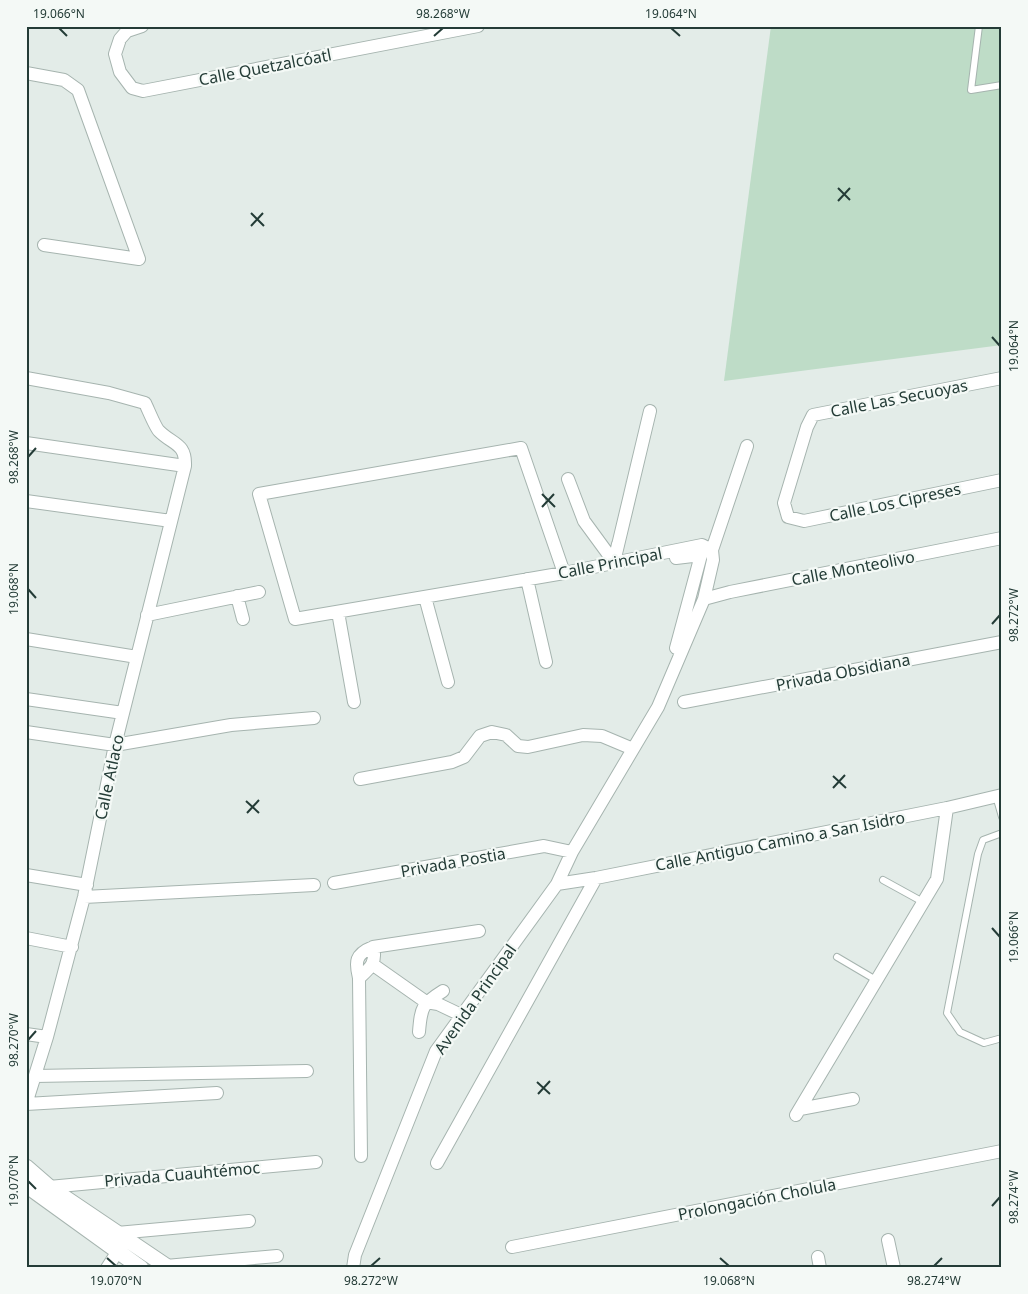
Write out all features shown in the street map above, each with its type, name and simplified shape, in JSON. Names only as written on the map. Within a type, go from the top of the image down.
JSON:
[{"type":"street","name":"Calle Quetzalcóatl","points":[[142,26],[127,31],[120,39],[115,54],[120,72],[132,88],[143,91],[478,26]]},
{"type":"street","points":[[26,73],[64,80],[78,90],[139,259],[44,246]]},
{"type":"street","name":"Calle Atlaco","points":[[26,378],[110,393],[145,402],[157,430],[183,450],[186,455],[185,466],[115,745],[86,891],[47,1037],[26,1104]]},
{"type":"street","name":"Calle Las Secuoyas","points":[[788,517],[784,503],[807,427],[814,415],[1002,378]]},
{"type":"street","points":[[614,562],[650,411]]},
{"type":"street","points":[[26,443],[185,466]]},
{"type":"street","points":[[360,778],[452,762],[464,757],[480,736],[492,732],[506,735],[518,746],[528,748],[583,734],[602,736],[633,749],[658,707],[704,599],[713,560],[712,550],[747,446]]},
{"type":"street","name":"Calle Principal","points":[[564,573],[521,448],[259,494],[295,619],[527,582],[614,562],[702,545],[712,550]]},
{"type":"street","points":[[568,478],[584,521],[614,562]]},
{"type":"street","name":"Calle Los Cipreses","points":[[788,517],[804,521],[1002,480]]},
{"type":"street","points":[[26,501],[171,521]]},
{"type":"street","name":"Calle Monteolivo","points":[[704,599],[730,592],[1002,538]]},
{"type":"street","points":[[614,562],[618,544]]},
{"type":"street","points":[[546,662],[527,582],[651,560],[700,555],[676,648]]},
{"type":"street","points":[[147,615],[259,592]]},
{"type":"street","points":[[237,596],[243,619]]},
{"type":"street","points":[[426,597],[448,682]]},
{"type":"street","points":[[338,612],[354,702]]},
{"type":"street","points":[[26,639],[137,657]]},
{"type":"street","name":"Privada Obsidiana","points":[[684,702],[1002,642]]},
{"type":"street","points":[[26,699],[123,713]]},
{"type":"street","points":[[26,732],[115,745],[231,725],[314,718]]},
{"type":"street","name":"Avenida Principal","points":[[353,1268],[354,1255],[436,1051],[557,884],[572,852],[633,749]]},
{"type":"street","name":"Calle Antiguo Camino a San Isidro","points":[[557,884],[596,878],[999,796]]},
{"type":"street","points":[[853,1098],[798,1112],[936,879],[947,808]]},
{"type":"street","name":"Privada Postia","points":[[334,883],[544,846],[572,852]]},
{"type":"street","points":[[26,875],[86,891],[314,885]]},
{"type":"street","points":[[437,1163],[596,878]]},
{"type":"street","points":[[361,1156],[360,978],[355,964],[359,955],[373,948],[480,931]]},
{"type":"street","points":[[26,938],[72,947]]},
{"type":"street","points":[[360,978],[372,964],[375,956],[373,948]]},
{"type":"street","points":[[372,964],[432,1003],[461,1015]]},
{"type":"street","points":[[419,1032],[420,1014],[443,992]]},
{"type":"street","points":[[26,1034],[47,1037]]},
{"type":"street","points":[[35,1076],[307,1072]]},
{"type":"street","points":[[26,1104],[217,1093]]},
{"type":"street","name":"Prolongación Cholula","points":[[512,1247],[1002,1151]]},
{"type":"street","name":"Privada Cuauhtémoc","points":[[49,1187],[316,1162]]},
{"type":"street","points":[[26,1166],[49,1187],[162,1266],[277,1256]]},
{"type":"street","points":[[26,1185],[141,1268]]},
{"type":"street","points":[[117,1233],[249,1221]]},
{"type":"street","points":[[888,1240],[894,1268]]},
{"type":"street","points":[[108,1268],[118,1251]]},
{"type":"lane","points":[[979,26],[971,90],[1002,85]]},
{"type":"lane","points":[[999,796],[1002,817]]},
{"type":"lane","points":[[1002,833],[983,840],[978,854],[947,1013],[960,1032],[984,1043],[1002,1038]]},
{"type":"lane","points":[[883,880],[923,902]]},
{"type":"lane","points":[[837,957],[876,980]]},
{"type":"green space","points":[[771,26],[1002,26],[1002,345],[724,381]]}]
